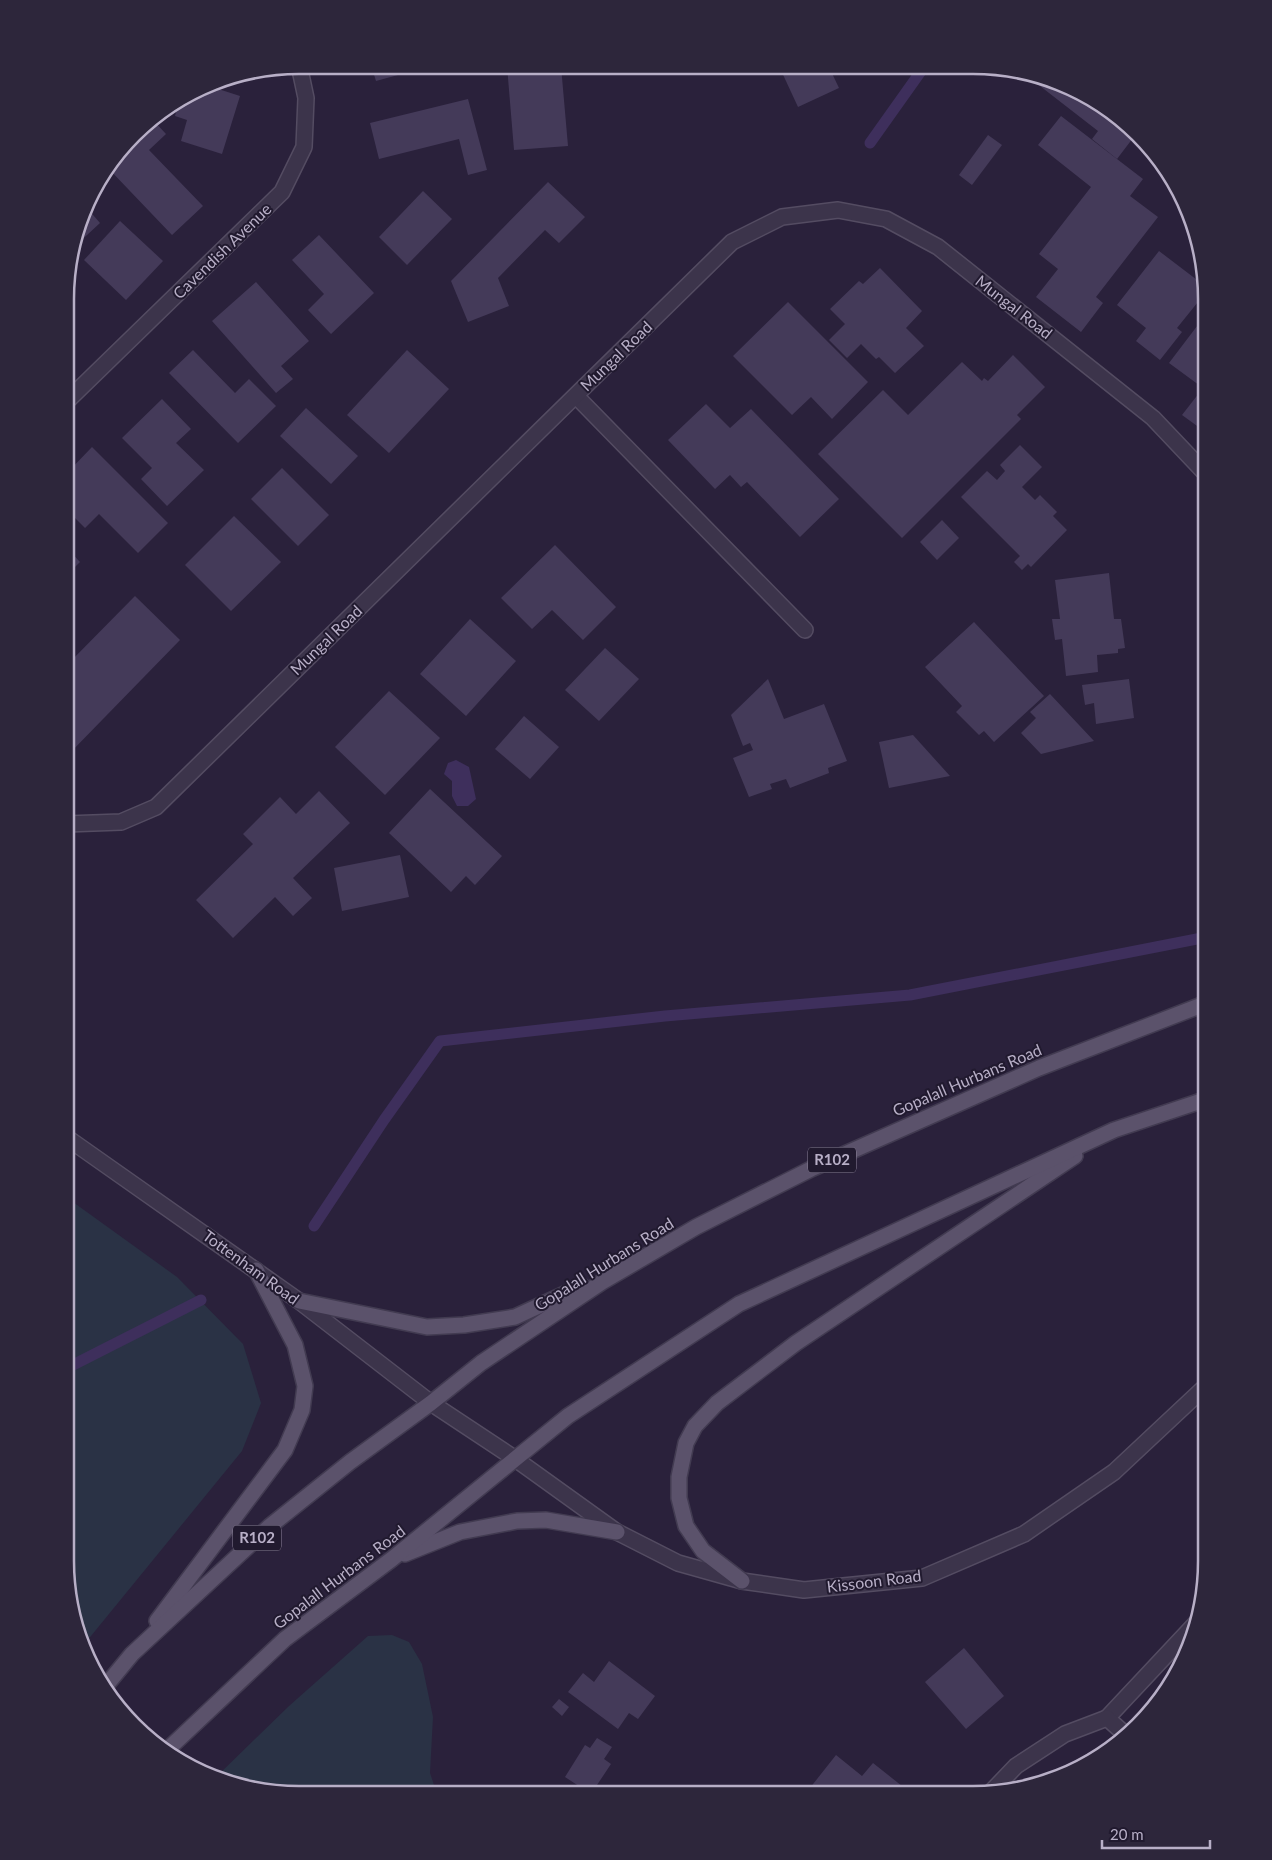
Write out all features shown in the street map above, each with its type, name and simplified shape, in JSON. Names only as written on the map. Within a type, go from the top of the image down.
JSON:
[{"type":"main road","name":"Gopalall Hurbans Road","points":[[109,1682],[132,1654],[270,1526],[350,1462],[431,1403],[481,1363],[602,1282],[696,1227],[811,1169],[1039,1068],[1198,1006]]},
{"type":"main road","name":"Gopalall Hurbans Road","points":[[171,1746],[285,1638],[392,1559],[568,1416],[740,1304],[1114,1130],[1198,1103]]},
{"type":"main road","points":[[742,1582],[703,1551],[686,1526],[679,1498],[679,1477],[686,1444],[695,1426],[717,1403],[796,1343],[1114,1130]]},
{"type":"main road","points":[[299,1301],[427,1327],[464,1326],[515,1317],[640,1260]]},
{"type":"main road","points":[[132,1654],[286,1450],[302,1410],[305,1386],[295,1345],[256,1270]]},
{"type":"main road","points":[[392,1559],[460,1532],[517,1521],[546,1520],[617,1532]]},
{"type":"street","name":"Cavendish Avenue","points":[[74,394],[282,192],[304,147],[306,98],[301,74]]},
{"type":"street","name":"Mungal Road","points":[[74,824],[121,822],[156,807],[732,242],[782,217],[838,210],[886,219],[938,247],[1153,418],[1198,466]]},
{"type":"street","points":[[576,396],[805,630]]},
{"type":"street","name":"Tottenham Road","points":[[74,1143],[299,1301],[431,1403],[514,1458]]},
{"type":"street","name":"Kissoon Road","points":[[514,1458],[617,1532],[678,1563],[742,1582],[804,1590],[922,1578],[1024,1534],[1114,1472],[1198,1393]]},
{"type":"street","points":[[998,1785],[1016,1766],[1065,1734],[1108,1718],[1186,1634]]},
{"type":"street","points":[[1108,1718],[1121,1731]]},
{"type":"shaded area","points":[[456,760],[469,767],[476,799],[468,806],[457,806],[452,796],[452,781],[444,774],[448,763]]},
{"type":"shaded area","points":[[74,1203],[177,1277],[243,1344],[261,1403],[242,1451],[88,1640],[81,1620],[74,1576]]},
{"type":"shaded area","points":[[392,1635],[409,1642],[422,1664],[433,1717],[430,1773],[434,1786],[284,1786],[240,1779],[221,1772],[289,1706],[368,1636]]},
{"type":"building","points":[[374,74],[402,74],[376,81]]},
{"type":"building","points":[[508,74],[562,74],[568,146],[514,150]]},
{"type":"building","points":[[783,74],[832,74],[839,88],[798,107]]},
{"type":"building","points":[[1035,82],[1086,104],[1110,120],[1132,140],[1117,159],[1092,139],[1098,131]]},
{"type":"building","points":[[218,89],[240,96],[222,154],[181,141],[187,120],[175,116],[176,110],[186,104]]},
{"type":"building","points":[[468,99],[487,170],[468,175],[459,139],[379,159],[370,123]]},
{"type":"building","points":[[1061,116],[1143,179],[1130,196],[1158,217],[1096,297],[1103,303],[1081,332],[1036,297],[1058,269],[1039,254],[1091,187],[1038,145]]},
{"type":"building","points":[[157,124],[166,134],[149,150],[203,206],[172,235],[113,173],[130,150]]},
{"type":"building","points":[[988,135],[1002,145],[972,185],[959,175]]},
{"type":"building","points":[[548,182],[585,217],[559,243],[545,230],[498,278],[509,306],[468,322],[451,281]]},
{"type":"building","points":[[423,191],[452,219],[407,265],[379,237]]},
{"type":"building","points":[[91,213],[100,223],[81,241]]},
{"type":"building","points":[[120,221],[163,261],[126,300],[84,260]]},
{"type":"building","points":[[319,235],[374,293],[331,334],[308,310],[324,294],[292,260]]},
{"type":"building","points":[[1159,251],[1198,280],[1198,302],[1177,328],[1182,332],[1160,360],[1136,341],[1146,328],[1117,305]]},
{"type":"building","points":[[880,268],[922,311],[906,328],[924,346],[895,373],[879,357],[876,359],[861,344],[847,358],[829,340],[845,324],[830,309],[859,281],[863,284]]},
{"type":"building","points":[[256,282],[309,341],[281,366],[293,379],[276,393],[212,321]]},
{"type":"building","points":[[788,302],[868,382],[832,419],[811,397],[792,415],[733,356]]},
{"type":"building","points":[[1198,325],[1198,384],[1169,363]]},
{"type":"building","points":[[193,350],[235,393],[249,379],[276,406],[238,443],[169,373]]},
{"type":"building","points":[[407,350],[449,389],[389,453],[347,415]]},
{"type":"building","points":[[1013,355],[1045,387],[1017,415],[1021,419],[902,538],[818,454],[883,390],[908,415],[962,362],[982,381],[984,378],[988,381]]},
{"type":"building","points":[[1198,394],[1198,427],[1182,415]]},
{"type":"building","points":[[162,399],[191,429],[176,443],[204,470],[167,506],[141,479],[152,468],[122,438]]},
{"type":"building","points":[[706,404],[730,428],[751,409],[839,499],[800,537],[747,482],[741,487],[730,475],[715,489],[668,440]]},
{"type":"building","points":[[306,408],[358,456],[331,484],[280,436]]},
{"type":"building","points":[[1020,445],[1042,467],[1022,487],[1035,500],[1040,495],[1057,512],[1053,516],[1067,530],[1031,567],[1028,564],[1022,570],[1014,562],[1020,556],[961,497],[987,471],[997,480],[1005,471],[1000,465]]},
{"type":"building","points":[[92,447],[168,523],[138,553],[99,514],[85,528],[74,517],[74,466]]},
{"type":"building","points":[[282,468],[329,515],[298,546],[251,499]]},
{"type":"building","points":[[234,516],[281,562],[231,611],[185,565]]},
{"type":"building","points":[[942,520],[959,538],[937,560],[920,542]]},
{"type":"building","points":[[555,545],[616,607],[583,640],[552,610],[532,629],[501,598]]},
{"type":"building","points":[[74,556],[80,562],[74,568]]},
{"type":"building","points":[[1109,573],[1114,619],[1121,619],[1125,648],[1118,649],[1118,653],[1097,655],[1098,672],[1066,676],[1062,639],[1055,640],[1052,619],[1060,619],[1055,580]]},
{"type":"building","points":[[135,596],[180,640],[74,749],[74,658]]},
{"type":"building","points":[[470,619],[516,661],[466,716],[420,674]]},
{"type":"building","points":[[974,622],[1044,696],[994,742],[984,731],[979,735],[956,712],[962,706],[925,667]]},
{"type":"building","points":[[605,648],[639,679],[599,721],[565,690]]},
{"type":"building","points":[[768,679],[784,719],[824,704],[847,761],[828,768],[829,773],[790,788],[786,779],[770,784],[772,789],[749,797],[733,758],[753,750],[750,743],[743,746],[731,715]]},
{"type":"building","points":[[1129,679],[1134,718],[1096,724],[1094,703],[1085,705],[1082,685]]},
{"type":"building","points":[[389,691],[440,738],[385,795],[335,747]]},
{"type":"building","points":[[1050,694],[1094,741],[1041,754],[1021,733],[1036,718],[1030,712]]},
{"type":"building","points":[[524,716],[559,747],[530,779],[495,749]]},
{"type":"building","points":[[913,735],[950,776],[889,788],[879,742]]},
{"type":"building","points":[[430,789],[502,856],[475,885],[466,876],[451,892],[389,833]]},
{"type":"building","points":[[319,791],[350,823],[293,878],[312,898],[293,916],[275,897],[233,938],[196,900],[253,844],[243,834],[280,797],[296,814]]},
{"type":"building","points":[[400,855],[409,897],[342,911],[334,868]]},
{"type":"building","points":[[964,1648],[1004,1696],[966,1729],[925,1682]]},
{"type":"building","points":[[609,1661],[655,1696],[638,1719],[629,1713],[618,1729],[568,1692],[583,1673],[594,1682]]},
{"type":"building","points":[[559,1699],[569,1707],[562,1716],[552,1707]]},
{"type":"building","points":[[597,1738],[612,1747],[604,1759],[611,1764],[596,1786],[579,1786],[565,1777],[585,1745],[590,1748]]},
{"type":"building","points":[[836,1755],[862,1776],[873,1763],[902,1786],[812,1786]]},
{"type":"waterway","points":[[870,143],[919,74]]},
{"type":"waterway","points":[[314,1226],[384,1120],[440,1041],[665,1016],[910,995],[1198,939]]},
{"type":"waterway","points":[[74,1364],[201,1300]]}]
